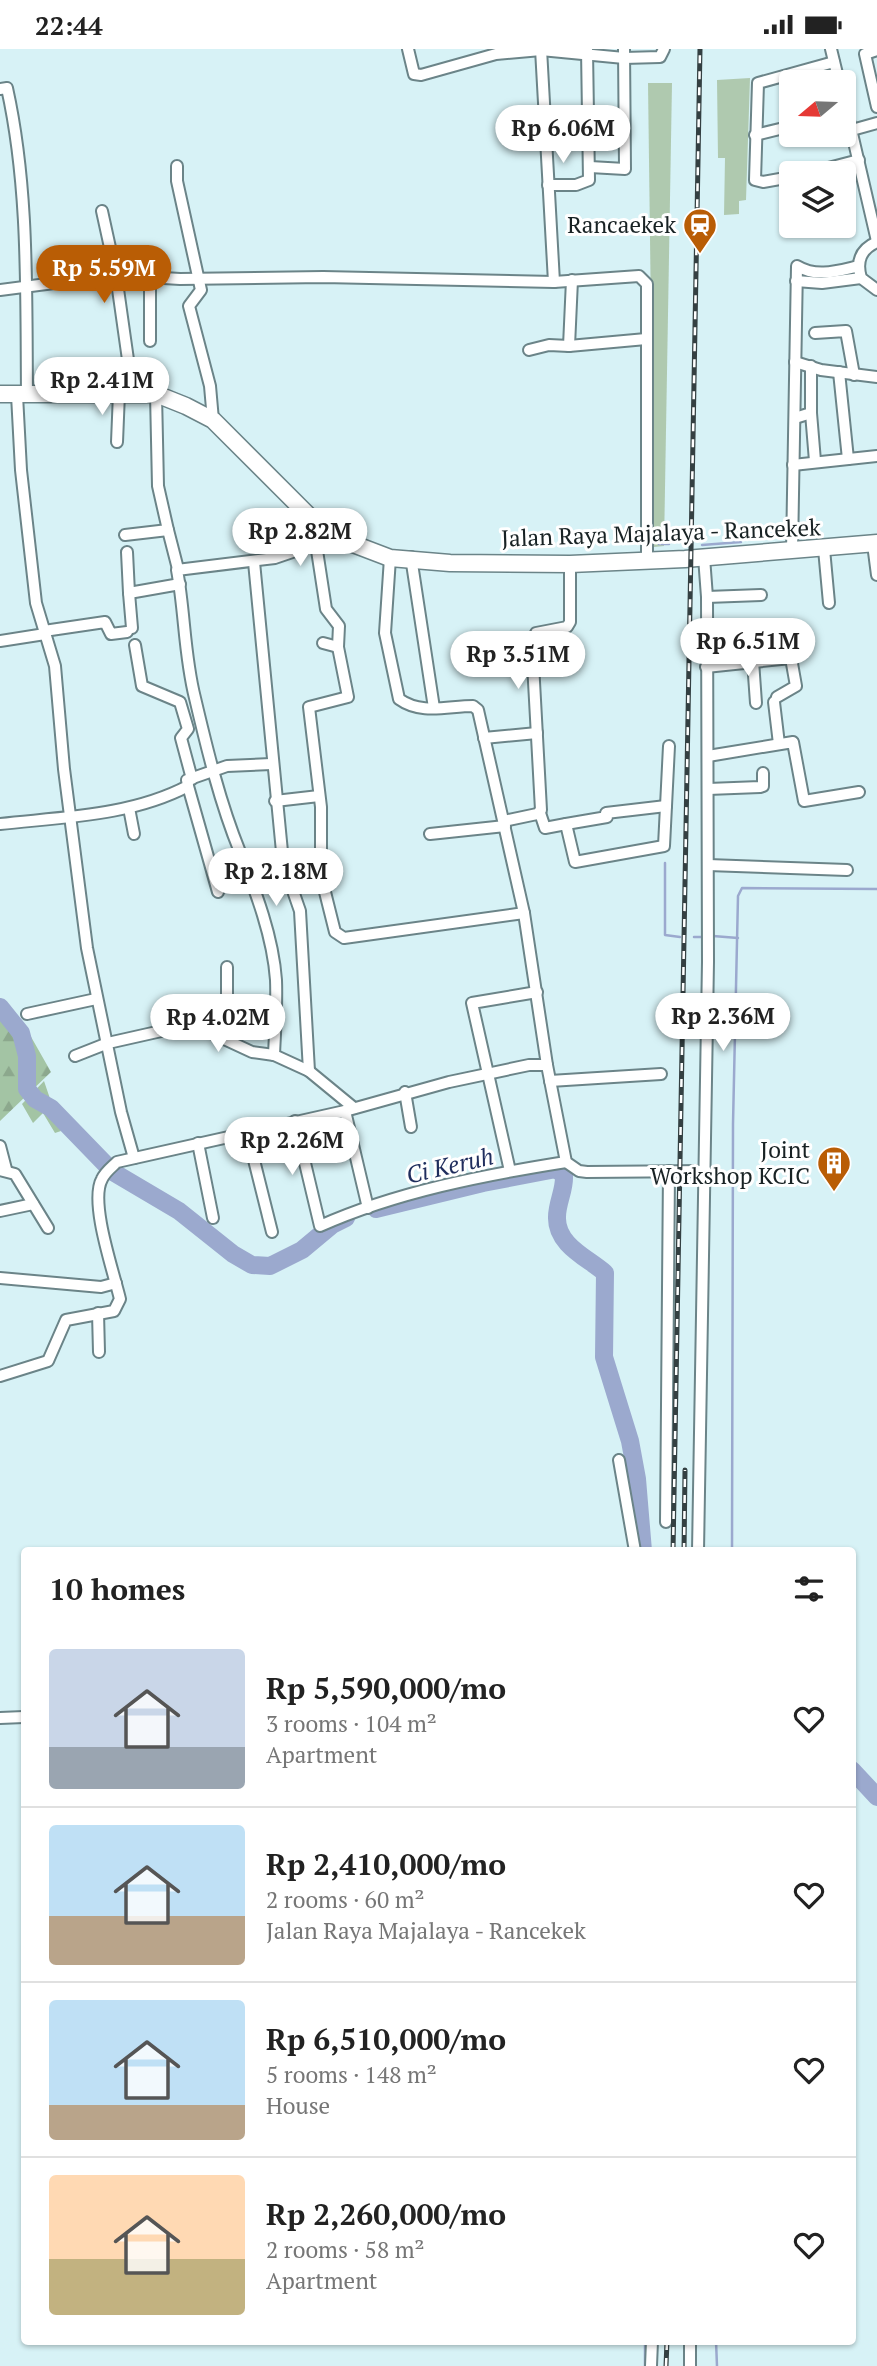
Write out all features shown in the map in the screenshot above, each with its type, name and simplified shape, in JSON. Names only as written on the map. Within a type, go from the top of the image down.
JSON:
[{"type":"main road","name":"Jalan Raya Majalaya - Rancekek","points":[[0,394],[156,394],[213,420],[322,539],[390,558],[411,557],[450,563],[569,564],[824,549],[875,543]]},
{"type":"street","points":[[408,49],[414,74],[421,75],[496,52],[541,50],[660,57],[664,49]]},
{"type":"street","points":[[831,49],[836,70]]},
{"type":"street","points":[[541,50],[554,282]]},
{"type":"street","points":[[877,50],[865,54],[877,107]]},
{"type":"street","points":[[548,185],[587,183],[590,167],[587,52]]},
{"type":"street","points":[[590,167],[625,169],[624,53]]},
{"type":"street","points":[[779,180],[763,183],[755,180],[758,83],[834,62]]},
{"type":"street","points":[[0,89],[7,88],[12,111],[24,226],[26,285],[22,394],[25,506],[36,603],[55,666],[70,816],[96,999],[134,1158]]},
{"type":"street","points":[[856,129],[877,123]]},
{"type":"street","points":[[755,135],[779,129]]},
{"type":"street","points":[[856,147],[877,241],[863,251],[860,272]]},
{"type":"street","points":[[177,166],[201,290],[188,306],[210,386],[213,420]]},
{"type":"street","points":[[102,211],[116,275],[126,394],[117,442]]},
{"type":"street","points":[[792,551],[797,266],[809,273],[860,272],[877,290]]},
{"type":"street","points":[[0,290],[116,275],[198,279],[323,277],[554,282],[639,276],[645,279],[647,561]]},
{"type":"street","points":[[150,275],[150,341]]},
{"type":"street","points":[[569,347],[572,280]]},
{"type":"street","points":[[816,333],[846,331],[854,375]]},
{"type":"street","points":[[529,351],[549,345],[569,347],[646,339]]},
{"type":"street","points":[[795,362],[854,375],[877,377]]},
{"type":"street","points":[[811,366],[815,461]]},
{"type":"street","points":[[839,372],[848,459]]},
{"type":"street","points":[[156,394],[158,486],[178,569],[184,615],[184,646],[214,771],[240,851],[251,875],[270,949],[276,980],[274,1055]]},
{"type":"street","points":[[794,418],[811,413]]},
{"type":"street","points":[[793,465],[877,456]]},
{"type":"street","points":[[125,535],[169,530]]},
{"type":"street","points":[[178,569],[254,562],[296,552],[322,539],[326,609],[339,626],[338,647],[348,697],[309,707],[319,796],[321,876],[333,929],[339,937],[524,913]]},
{"type":"street","points":[[875,543],[877,575]]},
{"type":"street","points":[[824,549],[829,603]]},
{"type":"street","points":[[0,641],[105,622],[111,634],[130,630],[127,552]]},
{"type":"street","points":[[411,557],[434,708]]},
{"type":"street","points":[[698,1547],[706,1171],[708,865],[708,597],[704,557]]},
{"type":"street","points":[[390,558],[385,633],[395,692],[404,703],[434,708],[473,706],[478,711],[524,913],[547,1065],[566,1162]]},
{"type":"street","points":[[254,562],[271,764],[283,862],[300,911],[309,1071]]},
{"type":"street","points":[[569,564],[570,622],[567,627],[536,633],[531,645],[540,813],[545,828],[607,817],[607,813],[666,806]]},
{"type":"street","points":[[129,593],[180,584]]},
{"type":"street","points":[[708,597],[761,594]]},
{"type":"street","points":[[323,643],[338,647]]},
{"type":"street","points":[[135,645],[142,686],[180,702],[188,729],[181,738],[218,892]]},
{"type":"street","points":[[706,667],[786,657],[794,661],[795,688],[776,699],[779,744]]},
{"type":"street","points":[[753,661],[756,703]]},
{"type":"street","points":[[484,738],[537,733]]},
{"type":"street","points":[[708,756],[789,742],[795,744],[805,802],[859,792]]},
{"type":"street","points":[[566,824],[575,862],[664,846],[668,745]]},
{"type":"street","points":[[0,824],[129,808],[160,801],[214,771],[227,767],[271,764]]},
{"type":"street","points":[[708,789],[761,787],[763,773]]},
{"type":"street","points":[[275,801],[319,796]]},
{"type":"street","points":[[129,808],[134,834]]},
{"type":"street","points":[[430,834],[504,824],[540,813]]},
{"type":"street","points":[[708,865],[847,870]]},
{"type":"street","points":[[217,1035],[227,998],[227,967]]},
{"type":"street","points":[[510,1171],[472,1003],[537,992]]},
{"type":"street","points":[[27,1014],[96,999]]},
{"type":"street","points":[[75,1056],[108,1043],[188,1025],[252,1052],[274,1055],[309,1071],[349,1110],[368,1208]]},
{"type":"street","points":[[0,1376],[48,1361],[66,1321],[114,1311],[117,1306],[120,1300],[106,1252],[98,1193],[106,1173],[117,1162],[349,1110],[405,1092],[529,1065],[547,1065]]},
{"type":"street","points":[[550,1081],[662,1074]]},
{"type":"street","points":[[405,1092],[411,1127]]},
{"type":"street","points":[[295,1121],[320,1226],[368,1208],[510,1171],[566,1162],[579,1171],[586,1172],[706,1171]]},
{"type":"street","points":[[247,1132],[271,1232]]},
{"type":"street","points":[[198,1143],[213,1218]]},
{"type":"street","points":[[0,1146],[3,1170],[15,1174],[48,1228]]},
{"type":"street","points":[[666,1522],[669,1171]]},
{"type":"street","points":[[0,1211],[33,1204]]},
{"type":"street","points":[[0,1278],[101,1287],[116,1283]]},
{"type":"street","points":[[98,1313],[99,1352]]},
{"type":"street","points":[[619,1460],[634,1547]]},
{"type":"street","points":[[0,1718],[21,1717]]},
{"type":"street","points":[[652,2345],[652,2366]]},
{"type":"street","points":[[690,2345],[690,2366]]},
{"type":"green space","points":[[750,78],[746,200],[739,201],[739,214],[724,215],[725,158],[718,158],[717,80]]},
{"type":"green space","points":[[648,83],[672,83],[664,546],[654,547]]},
{"type":"green space","points":[[0,1006],[9,1018],[30,1035],[51,1072],[0,1121]]},
{"type":"green space","points":[[44,1081],[61,1131],[55,1133],[43,1113],[33,1123],[22,1104]]},
{"type":"waterway","points":[[702,545],[741,542]]},
{"type":"waterway","points":[[659,544],[669,544]]},
{"type":"waterway","points":[[665,863],[665,935],[680,937]]},
{"type":"waterway","points":[[732,1547],[733,1124],[738,896],[742,888],[877,889]]},
{"type":"waterway","points":[[713,936],[738,938]]},
{"type":"waterway","points":[[694,937],[701,937]]},
{"type":"waterway","name":"Ci Keruh","points":[[0,1007],[21,1033],[27,1056],[27,1089],[35,1099],[51,1108],[113,1172],[179,1211],[233,1254],[252,1265],[270,1266],[302,1250],[332,1225],[346,1218]]},
{"type":"waterway","name":"Ci Keruh","points":[[376,1209],[483,1183],[556,1169],[564,1175],[557,1212],[558,1227],[574,1250],[605,1273],[604,1357],[630,1441],[637,1479],[643,1547]]},
{"type":"waterway","name":"Ci Keruh","points":[[856,1774],[877,1797]]},
{"type":"waterway","points":[[645,2345],[645,2366]]},
{"type":"waterway","points":[[716,2345],[717,2366]]},
{"type":"railway","points":[[673,1547],[700,49]]},
{"type":"railway","points":[[684,1547],[685,1470]]},
{"type":"railway","points":[[666,2366],[667,2345]]},
{"type":"place","name":"Rancaekek","points":[[700,255]]},
{"type":"place","name":"Joint Workshop KCIC","points":[[834,1193]]}]
